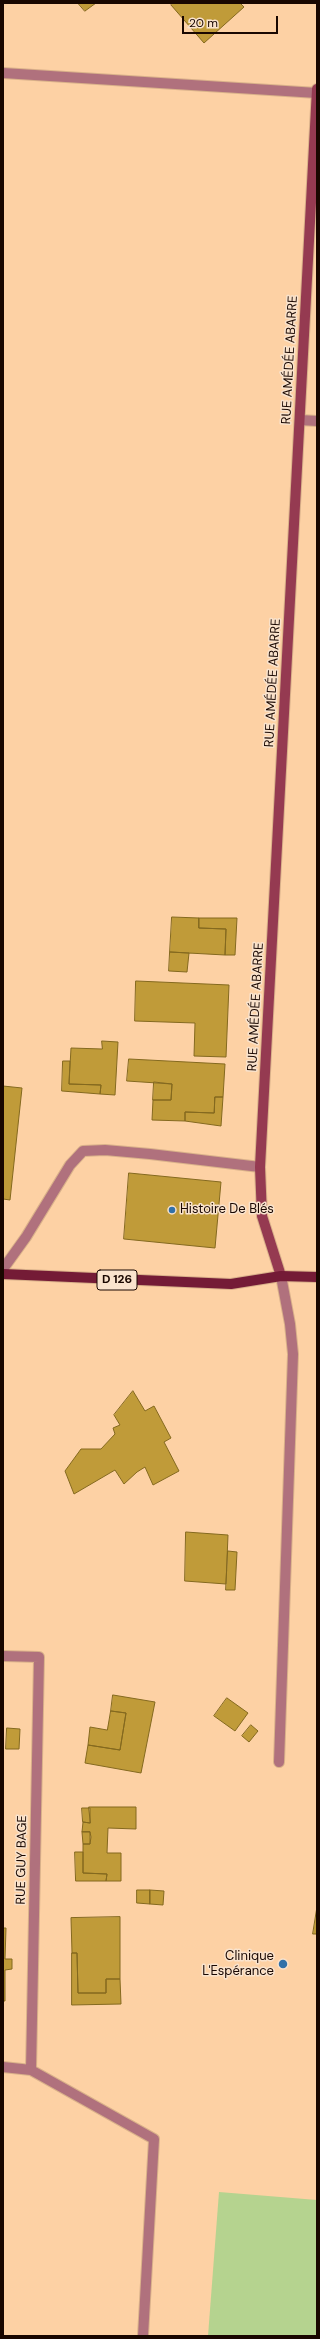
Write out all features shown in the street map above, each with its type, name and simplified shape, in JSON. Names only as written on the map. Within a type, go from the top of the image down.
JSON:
[{"type":"main road","name":"D 126","points":[[3,1274],[231,1284],[280,1276],[317,1277]]},
{"type":"street","points":[[3,73],[317,94]]},
{"type":"street","name":"RUE AMÉDÉE ABARRE","points":[[280,1276],[262,1216],[260,1167],[317,89]]},
{"type":"street","points":[[300,420],[317,421]]},
{"type":"street","points":[[3,1270],[26,1237],[70,1165],[84,1151],[105,1150],[150,1154],[260,1167]]},
{"type":"street","points":[[279,1762],[293,1354],[290,1324],[280,1276]]},
{"type":"street","name":"RUE GUY BAGE","points":[[3,1656],[39,1657],[31,2070]]},
{"type":"street","points":[[3,2067],[31,2070],[154,2139],[143,2336]]},
{"type":"green space","points":[[219,2192],[317,2200],[317,2336],[208,2336]]},
{"type":"building","points":[[78,3],[96,3],[85,11]]},
{"type":"building","points":[[173,3],[240,3],[244,7],[204,43],[171,5]]},
{"type":"building","points":[[172,917],[199,918],[199,928],[226,929],[225,955],[170,952]]},
{"type":"building","points":[[199,918],[237,918],[235,955],[225,955],[226,929],[199,928]]},
{"type":"building","points":[[170,952],[189,953],[187,972],[169,971]]},
{"type":"building","points":[[136,981],[229,985],[226,1057],[194,1056],[195,1023],[135,1021]]},
{"type":"building","points":[[102,1041],[118,1042],[115,1095],[100,1094],[101,1085],[69,1084],[71,1048],[102,1049]]},
{"type":"building","points":[[129,1059],[225,1064],[223,1097],[215,1097],[214,1113],[185,1112],[185,1121],[152,1120],[153,1100],[171,1100],[172,1084],[127,1081]]},
{"type":"building","points":[[63,1061],[70,1061],[69,1084],[101,1085],[100,1094],[62,1091]]},
{"type":"building","points":[[154,1082],[172,1084],[171,1100],[153,1100]]},
{"type":"building","points":[[3,1086],[22,1088],[10,1200],[3,1199]]},
{"type":"building","points":[[215,1097],[223,1097],[221,1126],[185,1121],[185,1112],[214,1113]]},
{"type":"building","name":"Histoire De Blés","points":[[129,1173],[221,1182],[215,1248],[124,1239]]},
{"type":"building","points":[[133,1391],[145,1411],[154,1406],[171,1438],[164,1442],[179,1471],[153,1485],[145,1467],[124,1484],[115,1470],[74,1494],[65,1471],[81,1449],[101,1449],[115,1434],[113,1428],[120,1425],[114,1415]]},
{"type":"building","points":[[186,1532],[228,1535],[226,1584],[185,1581]]},
{"type":"building","points":[[228,1551],[237,1552],[235,1590],[226,1590]]},
{"type":"building","points":[[113,1695],[155,1702],[141,1773],[85,1763],[88,1745],[120,1750],[126,1713],[111,1711]]},
{"type":"building","points":[[227,1698],[248,1713],[235,1731],[214,1716]]},
{"type":"building","points":[[111,1711],[126,1713],[120,1750],[88,1745],[90,1727],[107,1730]]},
{"type":"building","points":[[251,1725],[258,1731],[249,1742],[242,1736]]},
{"type":"building","points":[[7,1728],[20,1729],[19,1749],[6,1749]]},
{"type":"building","points":[[89,1807],[136,1807],[136,1829],[108,1828],[107,1853],[121,1853],[121,1881],[106,1881],[107,1874],[83,1873],[83,1844],[90,1844],[91,1837],[90,1832],[82,1832],[83,1822],[90,1823]]},
{"type":"building","points":[[82,1808],[90,1808],[90,1823],[83,1822]]},
{"type":"building","points":[[82,1832],[90,1832],[90,1844],[83,1844]]},
{"type":"building","points":[[75,1852],[83,1852],[83,1873],[107,1874],[106,1881],[76,1881]]},
{"type":"building","points":[[137,1890],[150,1890],[150,1904],[137,1903]]},
{"type":"building","points":[[150,1890],[164,1891],[163,1905],[150,1904]]},
{"type":"building","points":[[317,1907],[317,1934],[313,1934]]},
{"type":"building","points":[[120,1917],[120,1979],[106,1979],[106,1993],[78,1993],[77,1953],[72,1953],[71,1918]]},
{"type":"building","points":[[3,1928],[6,1928],[5,1959],[12,1959],[12,1969],[5,1970],[5,2001],[3,2001]]},
{"type":"building","points":[[72,1953],[77,1953],[78,1993],[106,1993],[106,1979],[120,1979],[121,2004],[72,2005]]},
{"type":"place","name":"Histoire De Blés","points":[[172,1210]]},
{"type":"place","name":"Clinique L'Espérance","points":[[283,1964]]}]
